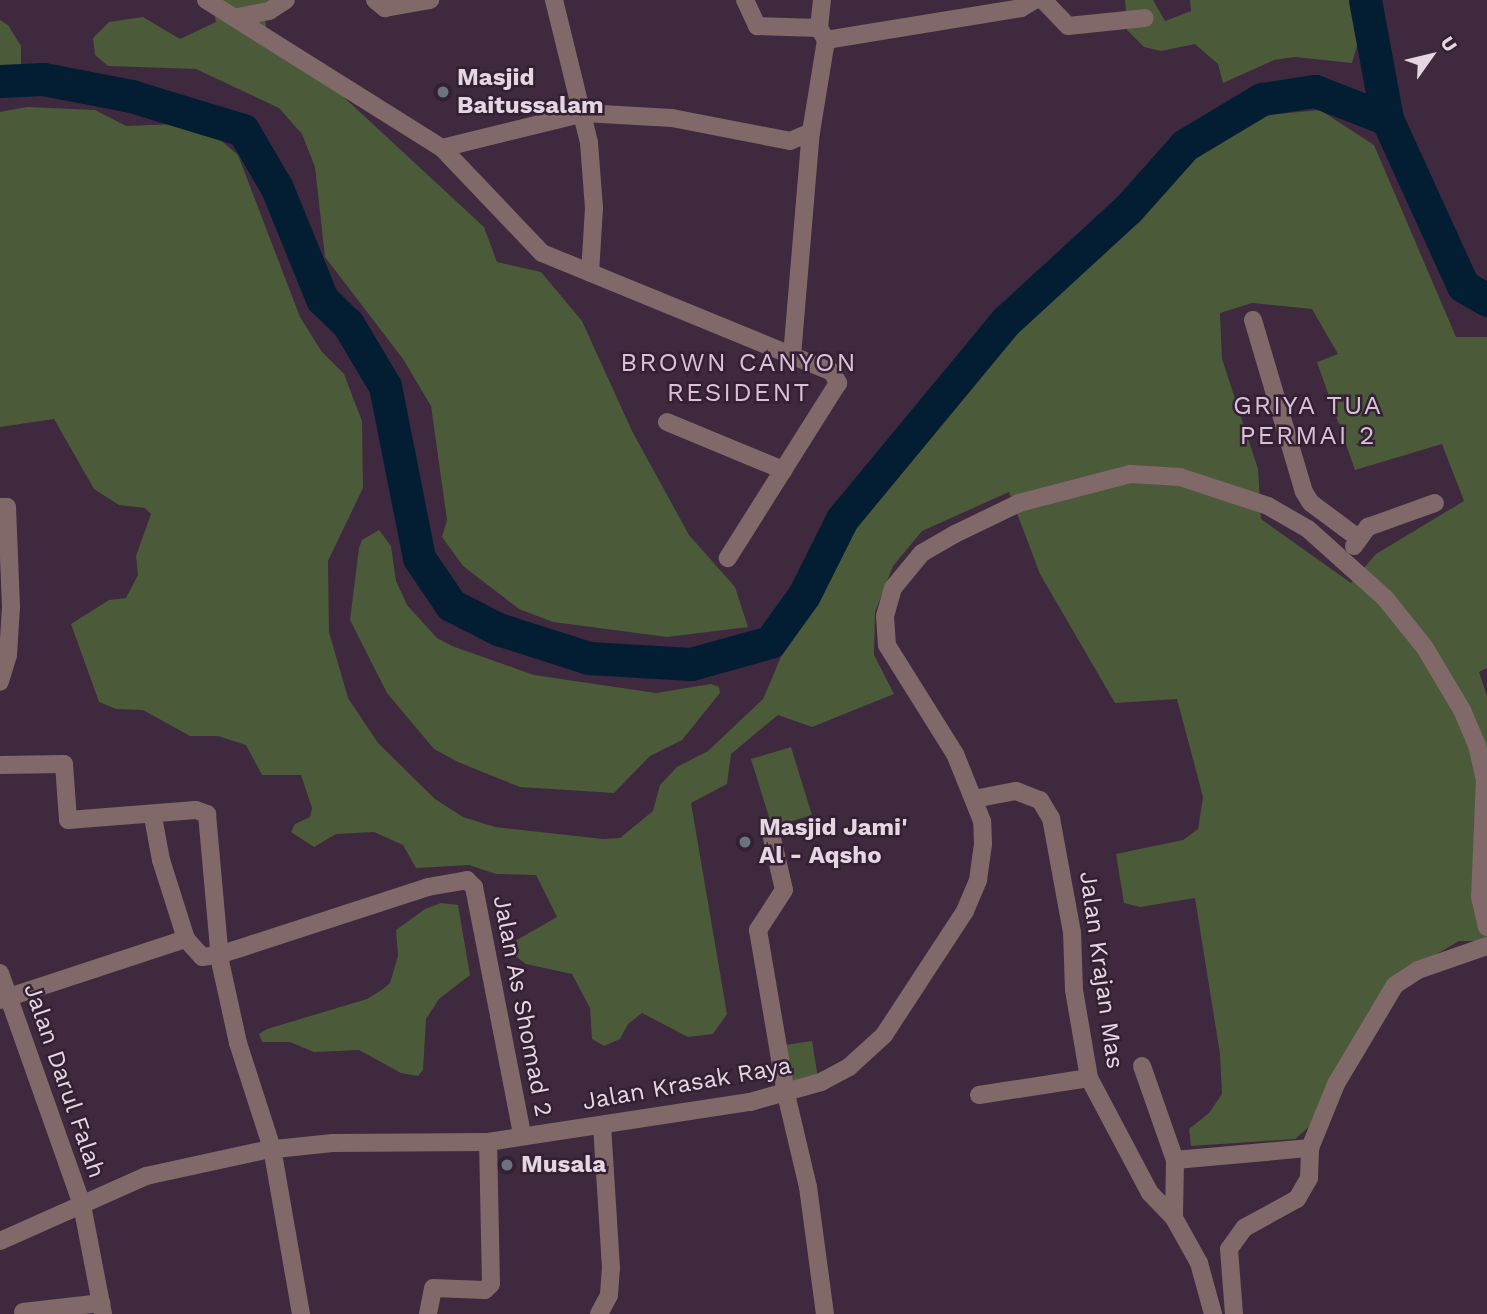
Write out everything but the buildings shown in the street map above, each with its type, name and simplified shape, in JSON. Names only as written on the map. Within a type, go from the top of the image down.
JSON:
[{"type":"street","points":[[206,0],[239,17],[442,148],[542,253],[832,372],[838,383],[728,558]]},
{"type":"street","points":[[239,17],[269,11],[286,0]]},
{"type":"street","points":[[375,0],[385,8],[430,0]]},
{"type":"street","points":[[554,0],[584,113],[594,208],[590,274]]},
{"type":"street","points":[[745,0],[757,26],[823,34],[1021,8],[1035,0]]},
{"type":"street","points":[[792,356],[811,132],[823,34],[821,0]]},
{"type":"street","points":[[1043,0],[1061,21],[1080,28],[1144,18]]},
{"type":"street","points":[[442,148],[584,113],[672,118],[790,141],[811,132]]},
{"type":"street","points":[[1253,320],[1304,492],[1311,503],[1357,537]]},
{"type":"street","points":[[667,422],[783,470]]},
{"type":"street","name":"Jalan Krasak Raya","points":[[0,1241],[146,1176],[272,1149],[333,1143],[488,1142],[522,1134],[603,1125],[786,1094],[849,1068],[884,1035],[965,911],[978,880],[983,844],[974,799],[955,754],[887,645],[886,625],[893,588],[908,566],[955,534],[1018,503],[1107,479],[1153,472],[1216,486],[1268,506],[1308,528],[1351,563],[1425,648],[1462,710],[1477,745],[1485,779],[1480,897],[1487,927]]},
{"type":"street","points":[[1351,563],[1357,537],[1368,527],[1435,503]]},
{"type":"street","points":[[0,682],[8,655],[11,607],[3,507]]},
{"type":"street","points":[[0,765],[64,764],[68,820],[153,817],[196,810],[206,814],[219,955],[238,1043],[272,1149],[301,1314]]},
{"type":"street","name":"Jalan Krajan Mas","points":[[974,799],[1016,791],[1040,800],[1051,818],[1070,918],[1074,990],[1089,1078],[1150,1193],[1174,1218],[1199,1263],[1213,1314]]},
{"type":"street","points":[[153,817],[161,860],[186,939],[202,957],[219,955]]},
{"type":"street","points":[[772,838],[784,890],[758,930],[786,1094],[808,1187],[825,1314]]},
{"type":"street","name":"Jalan As Shomad 2","points":[[219,955],[428,887],[467,880],[474,887],[522,1134]]},
{"type":"street","points":[[5,998],[186,939]]},
{"type":"street","points":[[1234,1314],[1228,1249],[1244,1228],[1297,1199],[1310,1178],[1310,1147],[1336,1084],[1395,985],[1418,970],[1487,946]]},
{"type":"street","name":"Jalan Darul Falah","points":[[0,973],[5,998],[82,1205],[102,1308]]},
{"type":"street","points":[[1142,1066],[1175,1160],[1174,1218]]},
{"type":"street","points":[[979,1095],[1089,1078]]},
{"type":"street","points":[[599,1314],[609,1295],[611,1268],[603,1125]]},
{"type":"street","points":[[428,1314],[433,1288],[485,1290],[491,1284],[488,1142]]},
{"type":"street","points":[[1175,1160],[1310,1147]]},
{"type":"street","points":[[23,1312],[102,1308]]},
{"type":"green space","points":[[212,0],[270,0],[263,4],[269,48],[322,77],[484,227],[497,262],[541,272],[582,321],[632,431],[689,535],[735,587],[748,627],[667,637],[553,622],[519,609],[463,566],[442,537],[447,520],[431,406],[403,359],[325,257],[315,167],[302,134],[279,108],[196,69],[108,66],[95,55],[93,38],[109,22],[143,17],[180,39],[216,22]]},
{"type":"green space","points":[[1125,0],[1153,0],[1165,21],[1191,11],[1190,0],[1350,0],[1358,42],[1352,63],[1295,57],[1274,60],[1223,83],[1218,64],[1195,44],[1161,51],[1144,47],[1127,30]]},
{"type":"green space","points":[[0,20],[8,25],[21,46],[21,67],[0,69]]},
{"type":"green space","points":[[27,107],[95,110],[126,126],[178,124],[211,132],[238,155],[300,317],[322,352],[344,374],[362,421],[363,488],[328,561],[329,632],[348,698],[378,743],[435,799],[463,817],[495,827],[603,839],[620,838],[653,811],[660,785],[677,767],[708,751],[763,699],[781,657],[818,604],[856,529],[1018,333],[1140,221],[1196,158],[1268,115],[1320,110],[1374,145],[1456,337],[1487,337],[1487,668],[1479,672],[1487,696],[1487,941],[1459,941],[1387,983],[1324,1090],[1310,1126],[1295,1139],[1191,1146],[1189,1129],[1209,1113],[1222,1094],[1220,1054],[1195,898],[1140,907],[1124,903],[1116,854],[1183,840],[1198,829],[1203,797],[1177,699],[1115,703],[1040,574],[1009,492],[922,531],[893,566],[875,612],[874,655],[894,694],[812,727],[778,715],[731,754],[727,784],[691,803],[727,1014],[713,1034],[688,1037],[642,1013],[628,1024],[620,1039],[604,1046],[592,1039],[590,1008],[572,974],[526,964],[510,952],[515,941],[557,917],[536,875],[496,874],[469,865],[416,868],[403,845],[374,832],[336,834],[314,847],[291,832],[295,824],[310,817],[312,808],[301,775],[262,775],[246,745],[218,736],[190,736],[143,710],[116,709],[99,702],[71,624],[109,600],[126,598],[138,575],[136,556],[151,514],[145,508],[119,505],[94,489],[54,419],[0,427],[0,112]],"holes":[[[1252,303],[1312,309],[1338,354],[1317,362],[1355,470],[1442,444],[1464,501],[1376,554],[1351,583],[1261,519],[1258,469],[1222,359],[1220,313]]]},
{"type":"green space","points":[[379,530],[391,546],[396,581],[407,605],[437,638],[452,646],[534,675],[656,693],[711,684],[719,687],[720,693],[682,740],[650,756],[614,793],[520,787],[458,762],[434,749],[387,693],[350,620],[359,548],[362,540]]},
{"type":"green space","points":[[791,747],[812,815],[772,827],[751,759]]},
{"type":"green space","points":[[441,903],[458,905],[470,975],[439,999],[426,1019],[423,1070],[418,1076],[401,1073],[359,1050],[314,1052],[290,1042],[262,1042],[259,1034],[267,1029],[367,999],[383,989],[390,983],[398,956],[396,930],[425,909]]},
{"type":"green space","points":[[812,1041],[818,1078],[791,1083],[785,1045]]},
{"type":"waterway","points":[[1365,0],[1387,119]]},
{"type":"waterway","points":[[0,81],[43,79],[131,96],[243,130],[277,188],[322,299],[348,324],[385,386],[419,558],[451,605],[498,629],[589,658],[691,664],[770,642],[804,595],[842,519],[1006,321],[1128,209],[1185,145],[1262,99],[1315,91],[1387,119],[1463,286],[1487,300]]},
{"type":"place","name":"Masjid Baitussalam","points":[[443,92]]},
{"type":"place","name":"Masjid Jami' Al - Aqsho","points":[[745,842]]},
{"type":"place","name":"Musala","points":[[507,1165]]},
{"type":"district","name":"BROWN CANYON RESIDENT","points":[[739,378]]},
{"type":"district","name":"GRIYA TUA PERMAI 2","points":[[1308,421]]}]
